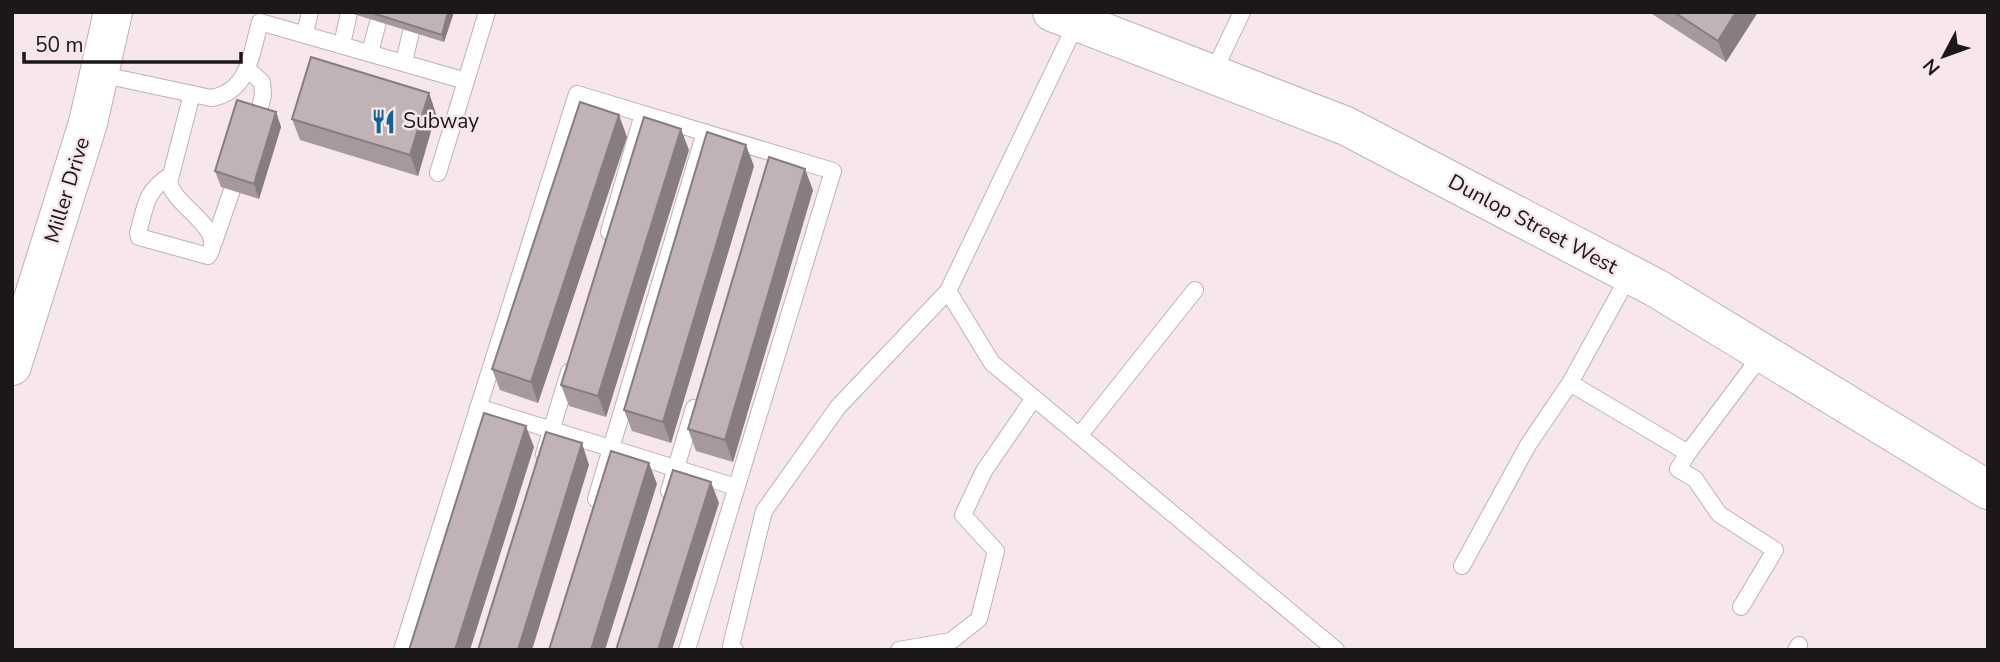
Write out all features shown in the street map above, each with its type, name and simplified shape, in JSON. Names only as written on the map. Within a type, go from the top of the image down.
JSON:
[{"type":"main road","name":"Miller Drive","points":[[12,366],[88,123],[113,12]]},
{"type":"main road","name":"Dunlop Street West","points":[[1065,17],[1346,126],[1630,275],[1988,490]]},
{"type":"lane","points":[[305,33],[310,12]]},
{"type":"lane","points":[[438,173],[486,12]]},
{"type":"lane","points":[[1213,73],[1242,12]]},
{"type":"lane","points":[[342,44],[349,13]]},
{"type":"lane","points":[[99,75],[211,98],[222,96],[240,84],[247,69],[261,17],[305,33],[466,81]]},
{"type":"lane","points":[[735,650],[732,646],[764,511],[838,407],[948,291],[1065,17]]},
{"type":"lane","points":[[370,52],[378,22]]},
{"type":"lane","points":[[404,62],[411,32]]},
{"type":"lane","points":[[247,69],[262,82],[263,95],[257,120]]},
{"type":"lane","points":[[192,94],[171,176],[171,190],[212,234],[214,242]]},
{"type":"lane","points":[[402,650],[577,94],[705,132],[770,159],[833,171],[687,650]]},
{"type":"lane","points":[[605,246],[643,114]]},
{"type":"lane","points":[[592,511],[705,132]]},
{"type":"lane","points":[[171,176],[154,186],[149,193],[139,237],[208,256],[232,190]]},
{"type":"lane","points":[[1462,566],[1528,445],[1570,383],[1630,275]]},
{"type":"lane","points":[[1079,436],[1195,290]]},
{"type":"lane","points":[[948,291],[992,363],[1336,650]]},
{"type":"lane","points":[[540,469],[575,351]]},
{"type":"lane","points":[[1741,607],[1775,550],[1719,514],[1695,479],[1678,469],[1763,353]]},
{"type":"lane","points":[[1570,383],[1688,453]]},
{"type":"lane","points":[[664,507],[700,390]]},
{"type":"lane","points":[[899,650],[951,641],[979,619],[996,551],[963,514],[984,471],[1034,398]]},
{"type":"lane","points":[[478,407],[736,487]]},
{"type":"building","points":[[369,12],[448,12],[442,35]]},
{"type":"building","points":[[1674,12],[1736,12],[1718,41]]},
{"type":"building","points":[[311,57],[429,93],[410,155],[292,119]]},
{"type":"building","points":[[237,100],[276,112],[254,184],[215,171]]},
{"type":"building","points":[[580,102],[619,115],[531,382],[492,369]]},
{"type":"building","points":[[644,117],[681,129],[598,396],[561,385]]},
{"type":"building","points":[[707,132],[746,145],[663,422],[624,410]]},
{"type":"building","points":[[769,157],[805,169],[725,440],[688,429]]},
{"type":"building","points":[[484,413],[526,426],[455,650],[409,650]]},
{"type":"building","points":[[546,432],[582,443],[518,650],[478,650]]},
{"type":"building","points":[[611,451],[649,463],[591,650],[549,650]]},
{"type":"building","points":[[673,470],[711,482],[658,650],[616,650]]},
{"type":"place","name":"Subway","points":[[383,121]]}]
